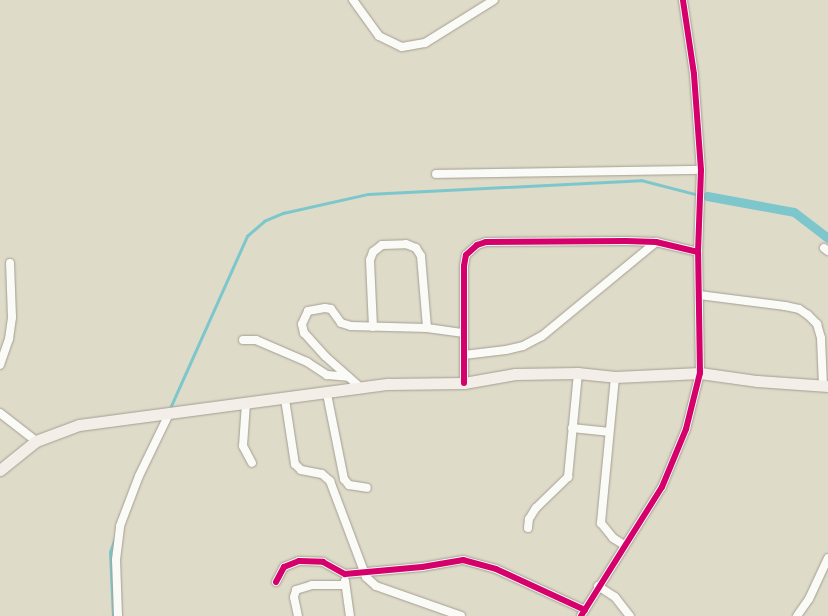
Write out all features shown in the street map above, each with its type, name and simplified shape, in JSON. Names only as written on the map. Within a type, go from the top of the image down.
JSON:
[{"type":"main road","points":[[0,470],[36,441],[79,425],[246,403],[285,400],[409,382],[464,383],[515,374],[578,373],[614,377],[700,373],[758,381],[825,386]]},
{"type":"street","points":[[353,0],[379,36],[402,47],[425,43],[494,0]]},
{"type":"street","points":[[276,582],[284,567],[299,561],[323,562],[345,574],[422,567],[464,560],[474,561],[583,613],[598,586],[662,487],[675,460],[700,373],[698,252],[701,170],[694,74],[683,0]]},
{"type":"street","points":[[436,174],[701,170]]},
{"type":"street","points":[[464,383],[464,266],[466,255],[477,245],[486,242],[656,242],[698,252]]},
{"type":"street","points":[[464,355],[506,350],[523,346],[542,336],[656,242]]},
{"type":"street","points":[[373,327],[370,260],[373,252],[382,245],[406,244],[416,248],[421,256],[427,328]]},
{"type":"street","points":[[0,365],[9,339],[12,317],[10,263]]},
{"type":"street","points":[[699,295],[800,309],[817,324],[825,339],[825,386]]},
{"type":"street","points":[[361,388],[312,343],[304,333],[302,319],[312,308],[325,308],[334,311],[344,325],[427,328],[464,333]]},
{"type":"street","points":[[243,340],[256,340],[307,362],[327,375],[348,377]]},
{"type":"street","points":[[528,528],[529,519],[536,508],[568,477],[578,373]]},
{"type":"street","points":[[614,377],[601,523],[613,538],[624,545]]},
{"type":"street","points":[[327,394],[344,480],[350,485],[367,488]]},
{"type":"street","points":[[285,400],[295,464],[300,470],[322,474],[330,481],[364,572],[376,586],[461,616]]},
{"type":"street","points":[[246,403],[243,446],[252,463]]},
{"type":"street","points":[[0,413],[36,441]]},
{"type":"street","points":[[118,616],[116,560],[120,526],[139,476],[168,414]]},
{"type":"street","points":[[572,428],[608,432]]},
{"type":"street","points":[[797,616],[809,599],[828,558]]},
{"type":"street","points":[[345,574],[345,585],[350,616]]},
{"type":"street","points":[[298,616],[294,597],[296,590],[312,585],[345,585]]},
{"type":"street","points":[[598,586],[615,597],[630,616]]},
{"type":"waterway","points":[[171,406],[247,236],[264,221],[283,213],[368,194],[641,180],[695,194]]},
{"type":"waterway","points":[[707,196],[794,212],[828,238]]},
{"type":"waterway","points":[[113,616],[110,552],[115,538]]},
{"type":"cycle path","points":[[581,616],[662,487],[686,429],[700,373],[698,252],[701,170],[694,74],[683,0]]},
{"type":"cycle path","points":[[464,383],[464,266],[466,255],[477,245],[486,242],[626,241],[656,242],[698,252]]},
{"type":"cycle path","points":[[276,582],[284,567],[299,561],[323,562],[345,574],[422,567],[463,560],[496,569],[585,610]]}]
